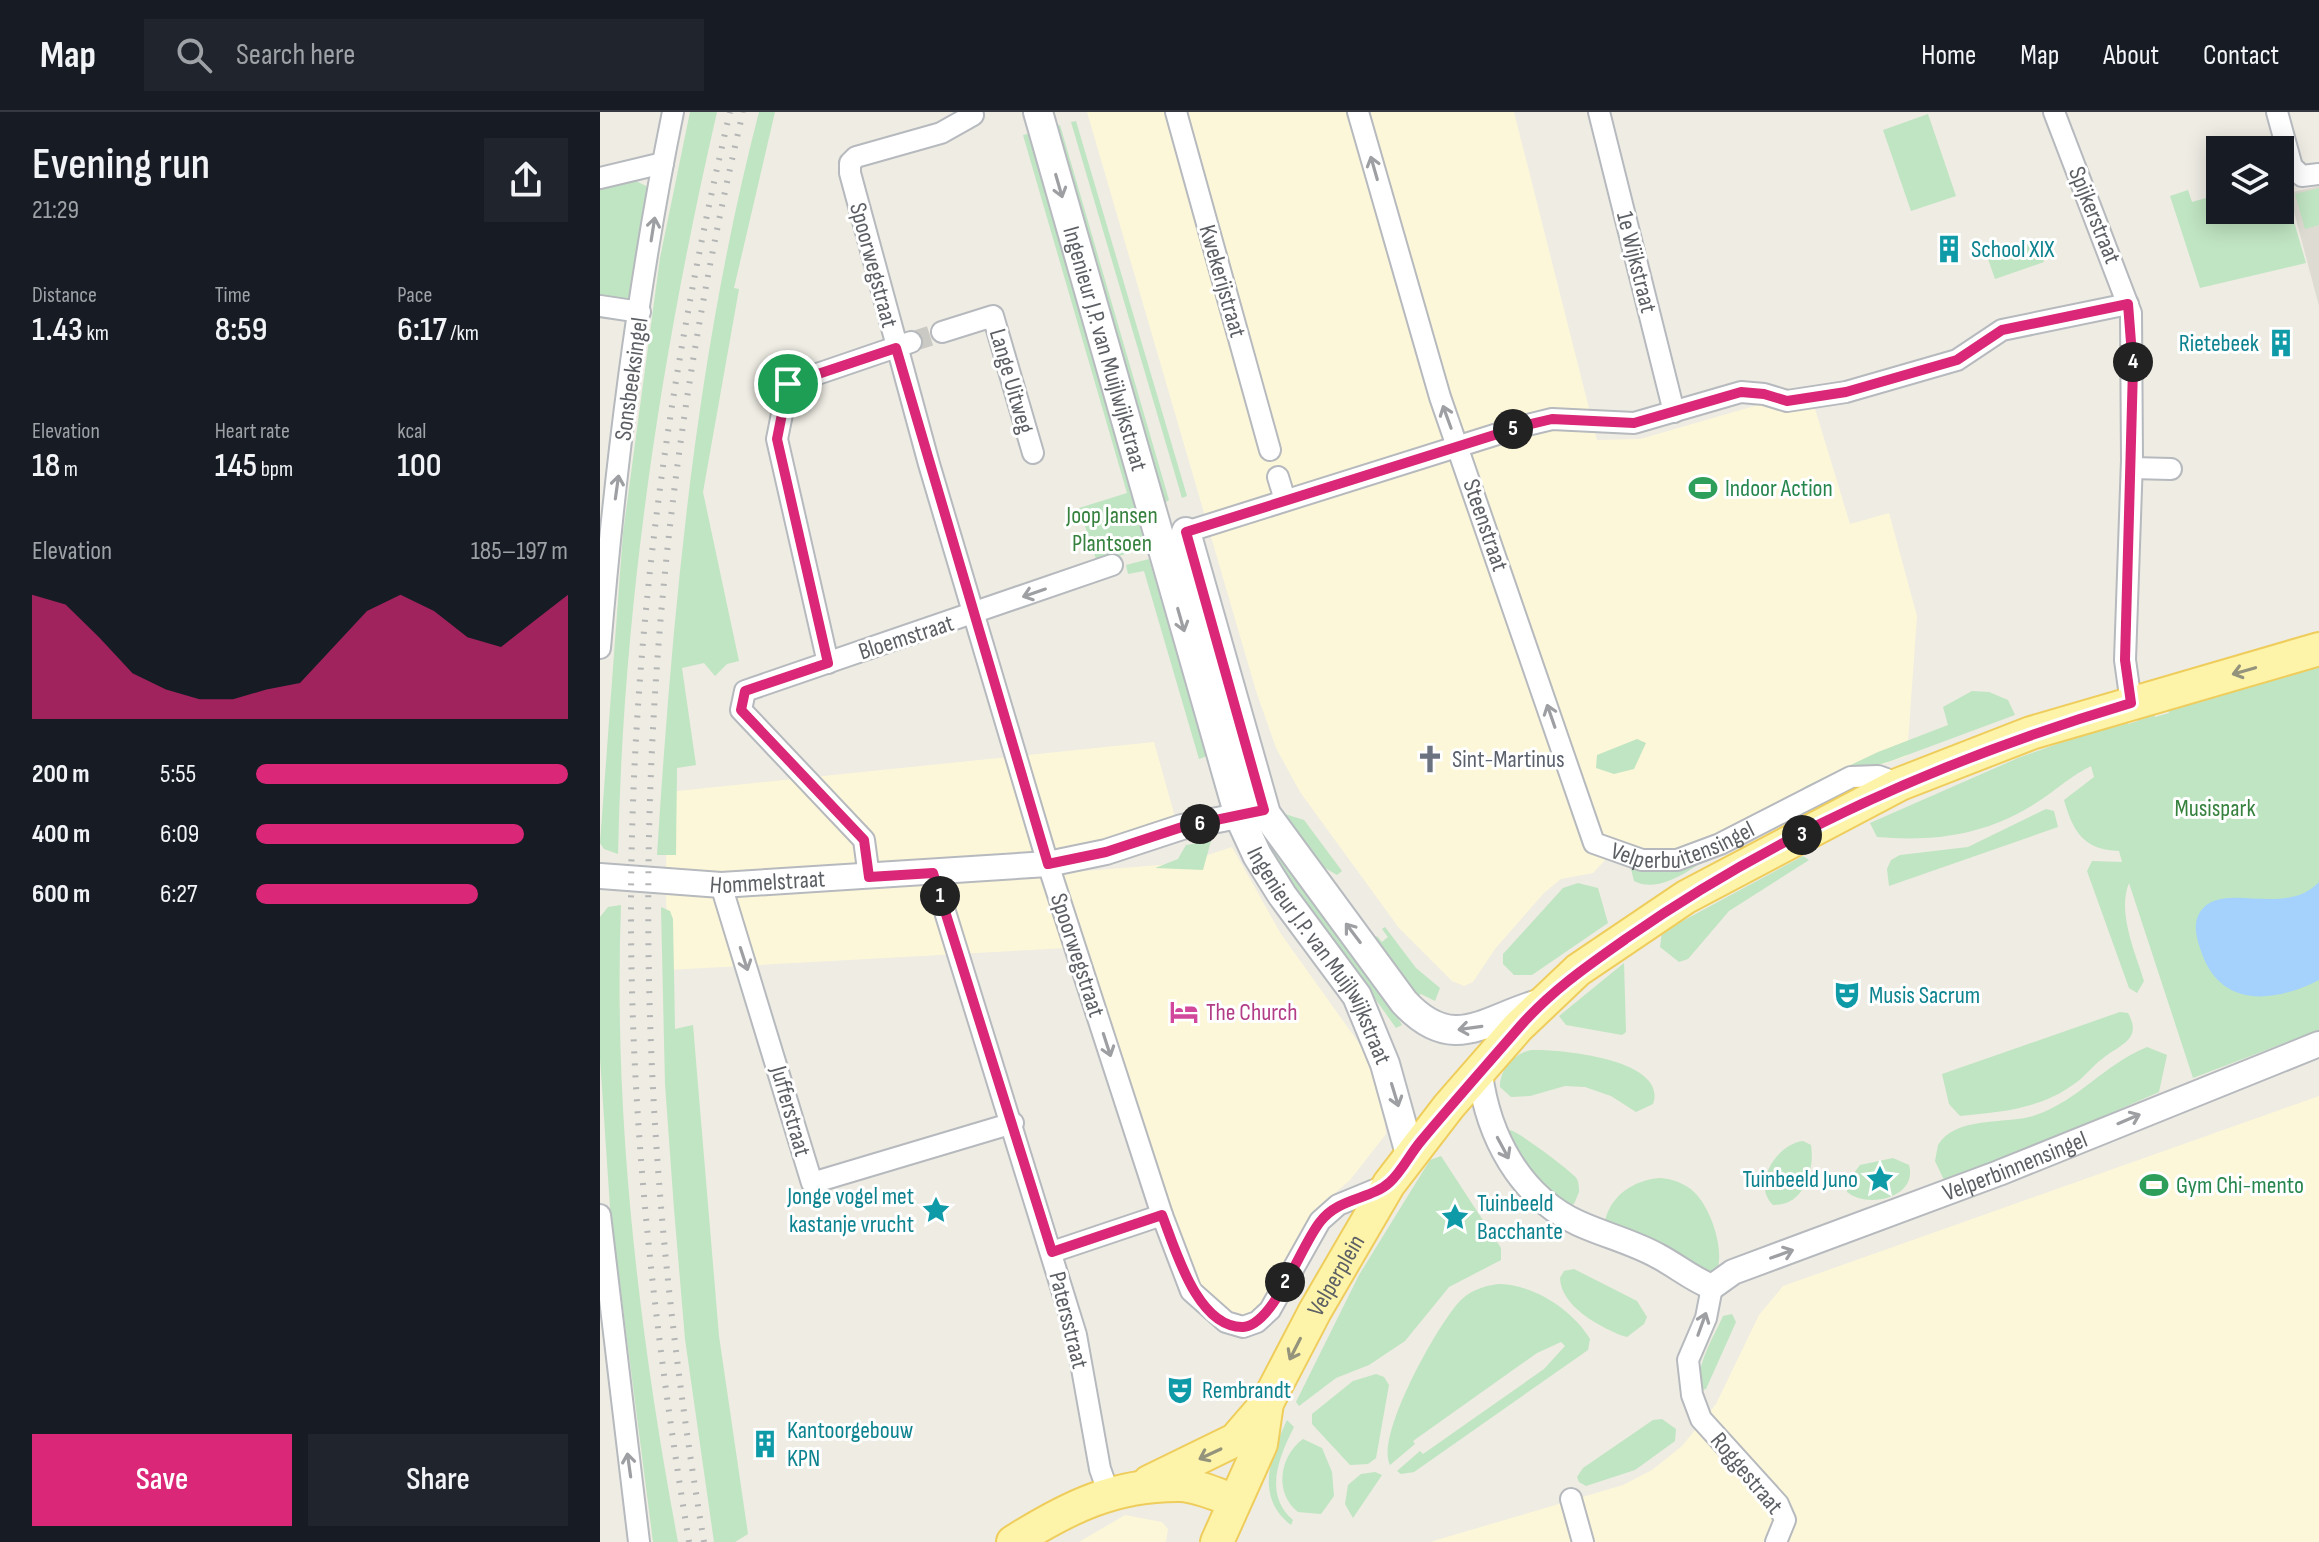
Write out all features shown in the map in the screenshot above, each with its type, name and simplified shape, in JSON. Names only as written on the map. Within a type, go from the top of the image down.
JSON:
[{"type":"main road","name":"Ingenieur J.P. van Muijlwijkstraat","points":[[1038,112],[1252,813],[1423,1022],[1456,1030],[1481,1027],[1543,1003]]},
{"type":"main road","name":"Ingenieur J.P. van Muijlwijkstraat","points":[[1186,532],[1252,813],[1257,855],[1282,895],[1357,996],[1385,1064],[1410,1154]]},
{"type":"main road","name":"Velperbuitensingel","points":[[1623,941],[1686,897],[1900,784],[2031,733],[2319,649]]},
{"type":"main road","name":"Velperplein","points":[[1217,1542],[1261,1444],[1267,1403],[1315,1311],[1389,1184],[1410,1154],[1543,1003],[1578,970],[1623,941]]},
{"type":"main road","points":[[1013,1542],[1066,1509],[1118,1493],[1224,1448],[1235,1440],[1267,1403]]},
{"type":"main road","points":[[1118,1493],[1182,1485],[1235,1501]]},
{"type":"street","name":"Sonsbeeksingel","points":[[600,648],[604,543],[673,112]]},
{"type":"street","name":"Kwekerijstraat","points":[[1176,112],[1270,450]]},
{"type":"street","name":"Steenstraat","points":[[1358,112],[1440,397],[1594,843]]},
{"type":"street","name":"Spijkerstraat","points":[[2054,112],[2128,304],[2133,343],[2132,468],[2125,660],[2131,703]]},
{"type":"street","points":[[2277,112],[2292,167],[2302,176],[2319,174]]},
{"type":"street","name":"1e Wijkstraat","points":[[1606,113],[1674,412]]},
{"type":"street","name":"Spoorwegstraat","points":[[973,115],[941,133],[856,157],[850,163],[850,173],[904,345],[975,614],[1048,864],[1162,1215],[1191,1291],[1226,1322],[1243,1327],[1250,1325],[1270,1310],[1320,1221],[1338,1205],[1389,1184]]},
{"type":"street","points":[[600,178],[663,163]]},
{"type":"street","points":[[1186,532],[1552,419],[1634,423],[1741,392],[1764,394],[1787,401],[1846,392],[1957,360],[2002,330],[2128,304]]},
{"type":"street","points":[[600,306],[640,312]]},
{"type":"street","name":"Lange Uitweg","points":[[942,332],[993,316],[1033,453]]},
{"type":"street","points":[[828,663],[777,439],[788,384],[904,345]]},
{"type":"street","points":[[2132,468],[2171,469]]},
{"type":"street","points":[[1278,477],[1285,500]]},
{"type":"street","name":"Bloemstraat","points":[[869,877],[864,840],[741,710],[745,691],[1103,569]]},
{"type":"street","name":"Velperbuitensingel","points":[[1594,843],[1642,860],[1677,860],[1720,844],[1851,777],[1878,776],[1900,784]]},
{"type":"street","name":"Hommelstraat","points":[[600,876],[721,885],[1048,864],[1106,852],[1182,827],[1252,813]]},
{"type":"street","name":"Patersstraat","points":[[933,873],[1013,1123],[1076,1335],[1100,1469],[1118,1493]]},
{"type":"street","name":"Jufferstraat","points":[[721,885],[812,1183],[1013,1123]]},
{"type":"street","name":"Velperbinnensingel","points":[[1712,1287],[1733,1272],[1999,1173],[2319,1044]]},
{"type":"street","points":[[1480,1074],[1486,1115],[1511,1162],[1535,1194],[1576,1222],[1659,1256],[1712,1287]]},
{"type":"street","points":[[600,1215],[611,1408],[639,1542]]},
{"type":"street","points":[[1052,1252],[1162,1215]]},
{"type":"street","name":"Roggestraat","points":[[1712,1287],[1706,1318],[1688,1360],[1692,1395],[1701,1419],[1778,1504],[1785,1520],[1780,1536]]},
{"type":"street","points":[[1571,1499],[1583,1542]]},
{"type":"shaded area","points":[[1087,112],[1514,112],[1597,440],[1640,439],[1765,403],[1813,402],[1850,524],[1889,513],[1917,616],[1907,756],[1823,784],[1675,853],[1658,855],[1621,843],[1593,873],[1561,879],[1544,893],[1495,949],[1473,982],[1464,986],[1452,981],[1399,928],[1300,792],[1276,748],[1256,691]]},
{"type":"shaded area","points":[[2319,186],[2319,306],[2294,212],[2294,192]]},
{"type":"shaded area","points":[[1154,742],[1175,817],[1127,838],[1021,855],[754,875],[666,870],[668,792]]},
{"type":"shaded area","points":[[1232,847],[1281,934],[1366,1053],[1383,1104],[1386,1134],[1350,1180],[1326,1201],[1263,1309],[1246,1316],[1228,1313],[1196,1292],[1085,947],[668,970],[666,891],[755,896],[962,881],[1184,863]]},
{"type":"shaded area","points":[[2319,1096],[2319,1542],[1430,1542],[1623,1485],[1652,1470],[1682,1446],[1716,1404],[1759,1315],[1783,1286]]},
{"type":"shaded area","points":[[1125,1515],[1162,1522],[1168,1529],[1166,1542],[1079,1542]]},
{"type":"green space","points":[[690,112],[717,112],[679,295],[648,480],[628,667],[618,854],[604,849],[600,843],[623,533],[660,258]]},
{"type":"green space","points":[[759,112],[775,112],[734,288],[739,289],[703,492],[739,661],[727,664],[715,676],[704,663],[682,668],[696,765],[677,768],[676,855],[657,855],[671,668],[690,481],[719,295]]},
{"type":"green space","points":[[1928,114],[1956,196],[1911,211],[1883,130]]},
{"type":"green space","points":[[1076,121],[1187,496],[1182,498],[1071,122]]},
{"type":"green space","points":[[1060,125],[1169,500],[1166,502],[1161,497],[1052,128]]},
{"type":"green space","name":"Joop Jansen Plantsoen","points":[[1035,132],[1146,545],[1098,565],[1079,508],[1127,493],[1023,135]]},
{"type":"green space","points":[[632,179],[648,187],[650,195],[631,298],[625,302],[600,299],[600,187]]},
{"type":"green space","points":[[2319,188],[2319,225],[2305,229],[2295,194]]},
{"type":"green space","points":[[2188,190],[2192,202],[2206,198],[2206,224],[2294,222],[2306,263],[2200,288],[2170,196]]},
{"type":"green space","points":[[2037,241],[2044,262],[1995,279],[1988,259]]},
{"type":"green space","points":[[1149,559],[1207,756],[1199,759],[1144,571],[1128,574],[1126,565]]},
{"type":"green space","name":"Musispark","points":[[2319,662],[2319,1030],[2193,1078],[2129,883],[2126,919],[2144,981],[2137,993],[2129,988],[2087,871],[2092,861],[2122,862],[2119,851],[2088,843],[2081,837],[2067,811],[2064,800],[2094,777],[2091,766],[2020,813],[1981,829],[1940,837],[1877,837],[1870,823],[2018,758],[2126,719],[2128,724],[2138,721],[2138,714],[2152,710],[2155,717],[2169,713],[2168,707]]},
{"type":"green space","points":[[1972,691],[1989,692],[2008,700],[2015,715],[1891,761],[1802,788],[1878,752],[1948,725],[1943,707]]},
{"type":"green space","points":[[1637,739],[1646,743],[1634,769],[1614,774],[1596,768],[1597,755]]},
{"type":"green space","points":[[2046,809],[2054,811],[2058,827],[1889,886],[1887,869],[1891,860],[1900,855],[1968,847]]},
{"type":"green space","points":[[1285,814],[1304,820],[1342,871],[1337,875],[1320,865]]},
{"type":"green space","points":[[1270,840],[1402,1025],[1396,1028],[1265,844]]},
{"type":"green space","points":[[1211,841],[1203,870],[1155,868],[1178,859],[1186,845]]},
{"type":"green space","points":[[1721,849],[1668,881],[1645,885],[1634,881],[1630,865]]},
{"type":"green space","points":[[1803,856],[1809,860],[1729,911],[1688,959],[1679,962],[1660,947],[1662,932]]},
{"type":"green space","points":[[1578,883],[1598,888],[1608,923],[1532,975],[1514,975],[1503,964],[1503,954],[1563,888]]},
{"type":"green space","points":[[621,905],[621,1065],[632,1225],[652,1385],[678,1542],[653,1542],[610,1207],[600,1058],[600,917],[608,907]]},
{"type":"green space","points":[[661,907],[670,911],[673,919],[675,1029],[693,1025],[719,1336],[748,1534],[735,1542],[714,1542],[685,1339],[665,1084]]},
{"type":"green space","points":[[1385,927],[1416,968],[1440,988],[1435,1001],[1421,994],[1414,998],[1374,939],[1377,936],[1382,942],[1388,937],[1382,929]]},
{"type":"green space","points":[[1624,963],[1626,1032],[1622,1035],[1566,1025],[1559,1016]]},
{"type":"green space","points":[[2120,1012],[2128,1013],[2132,1022],[2133,1029],[2127,1040],[2078,1081],[2048,1099],[2005,1111],[1960,1116],[1949,1104],[1942,1074]]},
{"type":"green space","points":[[2147,1047],[2167,1055],[2159,1092],[2025,1151],[1944,1180],[1935,1161],[1938,1145],[1946,1136],[1969,1125],[2036,1115],[2066,1100],[2118,1063]]},
{"type":"green space","points":[[1531,1050],[1586,1055],[1629,1067],[1645,1076],[1654,1089],[1653,1104],[1636,1112],[1611,1096],[1585,1087],[1565,1086],[1530,1096],[1511,1097],[1500,1087],[1502,1074],[1514,1058]]},
{"type":"green space","points":[[1510,1130],[1577,1179],[1579,1192],[1574,1204],[1566,1207],[1535,1187],[1508,1133]]},
{"type":"green space","points":[[1803,1141],[1811,1145],[1812,1155],[1805,1185],[1793,1200],[1773,1205],[1765,1187],[1770,1166],[1784,1149]]},
{"type":"green space","points":[[1441,1156],[1501,1248],[1501,1260],[1449,1287],[1405,1341],[1369,1365],[1336,1378],[1299,1406],[1296,1402],[1359,1275],[1430,1160]]},
{"type":"green space","points":[[1893,1158],[1909,1165],[1910,1176],[1899,1193],[1878,1200],[1866,1200],[1847,1192],[1847,1182],[1860,1165]]},
{"type":"green space","points":[[1660,1178],[1687,1186],[1706,1208],[1718,1242],[1719,1264],[1716,1273],[1708,1276],[1605,1221],[1612,1204],[1625,1190]]},
{"type":"green space","points":[[1574,1269],[1637,1301],[1647,1317],[1644,1324],[1627,1337],[1601,1326],[1573,1306],[1560,1278],[1564,1271]]},
{"type":"green space","points":[[1498,1284],[1524,1288],[1562,1308],[1590,1339],[1588,1350],[1414,1472],[1401,1474],[1397,1471],[1420,1451],[1423,1454],[1544,1369],[1565,1346],[1561,1342],[1537,1353],[1413,1441],[1415,1444],[1390,1465],[1388,1451],[1391,1431],[1399,1407],[1437,1334],[1463,1298]]},
{"type":"green space","points":[[1732,1314],[1736,1322],[1706,1389],[1702,1390],[1702,1363],[1723,1316]]},
{"type":"green space","points":[[1376,1374],[1384,1377],[1389,1385],[1376,1458],[1368,1464],[1350,1465],[1312,1424],[1312,1414],[1353,1381]]},
{"type":"green space","points":[[1662,1419],[1676,1429],[1675,1441],[1635,1470],[1586,1486],[1579,1482],[1577,1477],[1583,1468],[1653,1420]]},
{"type":"green space","points":[[1287,1420],[1294,1427],[1279,1463],[1276,1487],[1278,1499],[1293,1520],[1291,1525],[1280,1514],[1269,1489],[1271,1461]]},
{"type":"green space","points":[[1303,1439],[1322,1448],[1332,1472],[1334,1496],[1321,1514],[1298,1512],[1285,1495],[1282,1475],[1285,1465],[1289,1455]]},
{"type":"green space","points":[[1375,1472],[1382,1475],[1353,1518],[1345,1504],[1348,1485],[1361,1474]]},
{"type":"water","points":[[2319,882],[2319,980],[2283,994],[2265,996],[2249,996],[2233,991],[2220,982],[2208,968],[2196,934],[2200,912],[2210,903],[2223,899],[2289,898],[2305,893]]},
{"type":"tunnel","points":[[911,342],[942,332]]},
{"type":"railway","points":[[689,1542],[665,1383],[646,1223],[632,982],[633,801],[638,702],[658,504],[689,307],[730,112]]},
{"type":"railway","points":[[704,1542],[677,1360],[659,1180],[650,1002],[649,825],[658,648],[677,471],[705,292],[743,112]]},
{"type":"place","name":"School XIX","points":[[1949,249]]},
{"type":"place","name":"Rietebeek","points":[[2281,343]]},
{"type":"place","name":"Indoor Action","points":[[1703,488]]},
{"type":"place","name":"Sint-Martinus","points":[[1430,759]]},
{"type":"place","name":"Musis Sacrum","points":[[1847,995]]},
{"type":"place","name":"The Church","points":[[1184,1012]]},
{"type":"place","name":"Tuinbeeld Juno","points":[[1880,1179]]},
{"type":"place","name":"Gym Chi-mento","points":[[2154,1185]]},
{"type":"place","name":"Jonge vogel met kastanje vrucht","points":[[936,1210]]},
{"type":"place","name":"Tuinbeeld Bacchante","points":[[1455,1217]]},
{"type":"place","name":"Rembrandt","points":[[1180,1390]]},
{"type":"place","name":"Kantoorgebouw KPN","points":[[765,1444]]},
{"type":"route","points":[[2128,304],[2133,368],[2125,660],[2131,703],[2031,733],[1900,784],[1686,897],[1578,970],[1518,1027],[1449,1106],[1389,1184],[1338,1205],[1320,1221],[1270,1310],[1257,1322],[1243,1327],[1226,1322],[1191,1291],[1162,1215],[1052,1252],[933,873],[869,877],[864,840],[859,833],[741,710],[745,691],[828,663],[777,439],[788,384],[896,348],[1048,864],[1106,852],[1182,827],[1264,810],[1186,532],[1216,520],[1523,426],[1552,419],[1634,423],[1741,392],[1764,394],[1782,401],[1800,401],[1846,392],[1957,360],[1976,344],[2002,330],[2128,304]]}]
